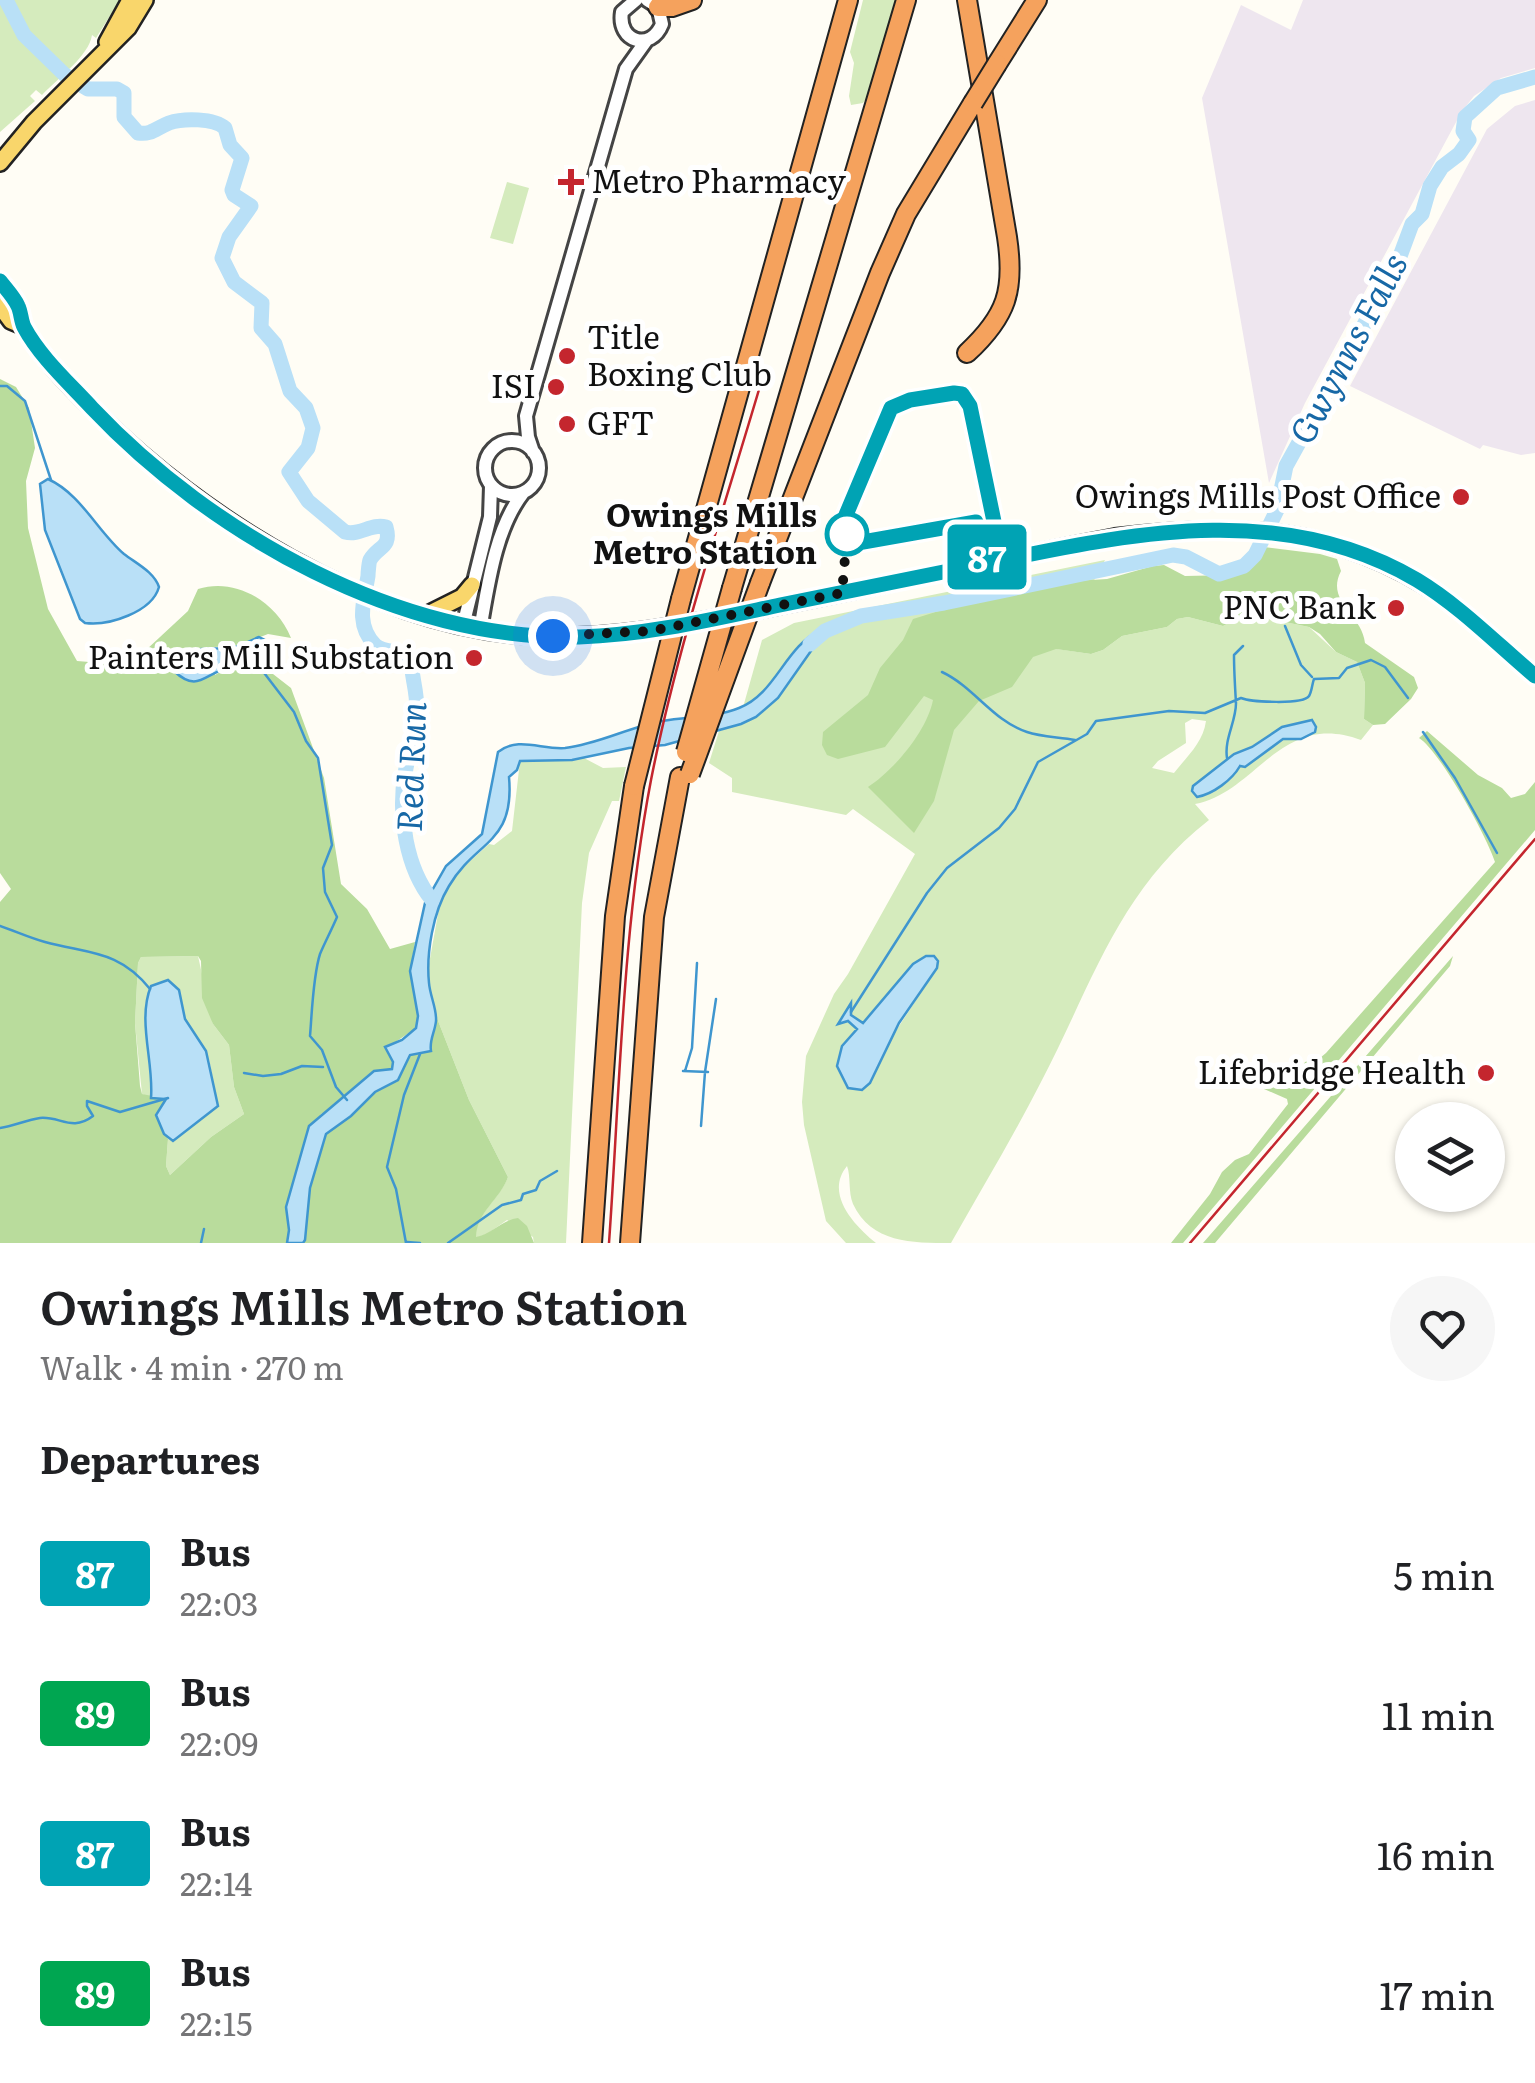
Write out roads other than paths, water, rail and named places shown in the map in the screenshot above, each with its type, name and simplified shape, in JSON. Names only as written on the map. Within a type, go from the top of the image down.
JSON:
[{"type":"highway","points":[[652,2],[672,6],[692,0]]},
{"type":"highway","points":[[592,1243],[615,916],[634,786],[681,599],[848,0]]},
{"type":"highway","points":[[630,1243],[650,953],[662,868],[732,588],[906,0]]},
{"type":"highway","points":[[967,0],[1007,236],[1010,275],[1002,312],[967,353]]},
{"type":"highway","points":[[685,776],[906,214],[1037,0]]},
{"type":"main road","points":[[100,54],[130,0]]},
{"type":"main road","points":[[0,163],[34,122],[128,28],[145,0]]},
{"type":"main road","points":[[0,148],[34,122]]},
{"type":"main road","points":[[0,281],[18,306],[23,326]]},
{"type":"main road","points":[[0,306],[12,321],[23,326],[96,412],[178,486],[263,543],[348,586],[463,626],[554,637],[638,633],[1115,537],[1192,529],[1248,530],[1286,533],[1344,546],[1420,582],[1535,676]]},
{"type":"main road","points":[[426,615],[462,597],[472,585]]},
{"type":"street","points":[[463,626],[490,517],[487,458],[526,416],[626,69],[620,19],[632,1]]},
{"type":"street","points":[[626,69],[662,24],[652,2]]},
{"type":"street","points":[[624,32],[646,41]]},
{"type":"street","points":[[480,630],[486,592],[506,522],[537,478],[537,460],[526,416]]},
{"type":"street","points":[[502,443],[517,442],[533,452]]},
{"type":"street","points":[[491,486],[506,495],[523,493]]},
{"type":"water","points":[[48,479],[70,494],[124,554],[153,577],[159,587],[148,604],[128,616],[106,622],[85,623],[80,619],[45,530],[40,484]]},
{"type":"water","points":[[825,631],[778,698],[741,724],[665,745],[572,760],[520,761],[509,777],[509,799],[500,829],[449,886],[435,920],[429,959],[436,1016],[431,1051],[410,1055],[398,1080],[375,1092],[326,1134],[310,1188],[305,1240],[287,1243],[286,1207],[309,1126],[374,1071],[392,1069],[393,1062],[385,1047],[416,1028],[418,1016],[410,971],[425,903],[446,866],[482,834],[498,752],[522,744],[578,746],[650,724],[739,708],[762,692],[798,647]]},
{"type":"water","points":[[259,637],[271,643],[256,664],[225,669],[195,681],[174,671],[188,652],[232,648]]},
{"type":"water","points":[[1312,720],[1315,732],[1301,739],[1283,739],[1245,767],[1240,766],[1209,793],[1197,797],[1192,791],[1193,786],[1234,754],[1282,727]]},
{"type":"water","points":[[934,956],[937,968],[899,1023],[870,1083],[862,1090],[848,1088],[837,1066],[842,1046],[857,1029],[848,1021],[838,1024],[851,1003],[851,1015],[863,1023],[913,964]]},
{"type":"water","points":[[168,980],[179,990],[185,1019],[206,1051],[218,1106],[173,1141],[164,1134],[156,1115],[166,1099],[151,1098],[146,1027],[151,986]]},
{"type":"waterway","name":"Red Run","points":[[6,0],[24,35],[65,75],[88,89],[117,89],[124,93],[124,117],[138,133],[182,120],[214,122],[225,128],[230,145],[242,158],[232,190],[251,206],[229,237],[222,258],[234,282],[262,303],[261,328],[275,344],[290,391],[306,408],[313,428],[308,448],[289,472],[308,501],[345,532],[386,527],[386,543],[370,561],[363,621],[375,645],[405,654],[411,668],[417,710],[403,790],[404,823],[410,857],[432,900]]},
{"type":"waterway","name":"Gwynns Falls","points":[[810,644],[825,631],[861,616],[944,603],[1173,555],[1186,557],[1219,574],[1244,566],[1255,555],[1277,510],[1286,466],[1396,267],[1412,224],[1422,214],[1430,186],[1442,167],[1469,140],[1463,131],[1465,117],[1497,88],[1535,77]]},
{"type":"waterway","points":[[0,386],[7,386],[25,401],[51,480]]},
{"type":"waterway","points":[[1285,626],[1301,665],[1312,677]]},
{"type":"waterway","points":[[1227,758],[1236,703],[1234,655],[1243,646]]},
{"type":"waterway","points":[[851,1012],[947,868],[999,828],[1015,809],[1038,762],[1087,734],[1096,721],[1169,711],[1205,713],[1241,698],[1297,701],[1309,696],[1314,679],[1339,678],[1347,668],[1371,660],[1385,667],[1408,698]]},
{"type":"waterway","points":[[255,661],[294,712],[318,758],[332,845],[323,868],[325,892],[337,917],[320,954],[310,1036],[322,1050],[336,1087],[347,1100]]},
{"type":"waterway","points":[[942,672],[1015,727],[1075,740]]},
{"type":"waterway","points":[[1423,732],[1455,778],[1497,853]]},
{"type":"waterway","points":[[0,926],[115,960],[150,989]]},
{"type":"waterway","points":[[685,1071],[692,1048],[697,963]]},
{"type":"waterway","points":[[701,1126],[716,999]]},
{"type":"waterway","points":[[406,1243],[396,1189],[387,1167],[404,1095],[420,1054]]},
{"type":"waterway","points":[[244,1073],[263,1076],[302,1066],[323,1067]]},
{"type":"waterway","points":[[683,1071],[708,1072]]},
{"type":"waterway","points":[[0,1128],[40,1118],[86,1121],[93,1116],[87,1101],[120,1112],[168,1098]]},
{"type":"waterway","points":[[448,1243],[502,1205],[521,1200],[523,1194],[536,1190],[540,1181],[557,1171]]},
{"type":"waterway","points":[[201,1243],[204,1229]]},
{"type":"waterway","points":[[407,1242],[420,1243]]},
{"type":"railway","points":[[609,1243],[628,953],[651,780],[688,627],[763,376]]},
{"type":"railway","points":[[1190,1243],[1535,839]]},
{"type":"place","name":"Metro Pharmacy","points":[[571,182]]},
{"type":"place","name":"Title Boxing Club","points":[[567,356]]},
{"type":"place","name":"ISI","points":[[556,387]]},
{"type":"place","name":"GFT","points":[[567,424]]},
{"type":"place","name":"Owings Mills Post Office","points":[[1461,497]]},
{"type":"place","name":"Owings Mills Metro Station","points":[[847,534]]},
{"type":"place","name":"PNC Bank","points":[[1396,608]]},
{"type":"place","name":"Painters Mill Substation","points":[[474,658]]},
{"type":"place","name":"Lifebridge Health","points":[[1486,1073]]}]
